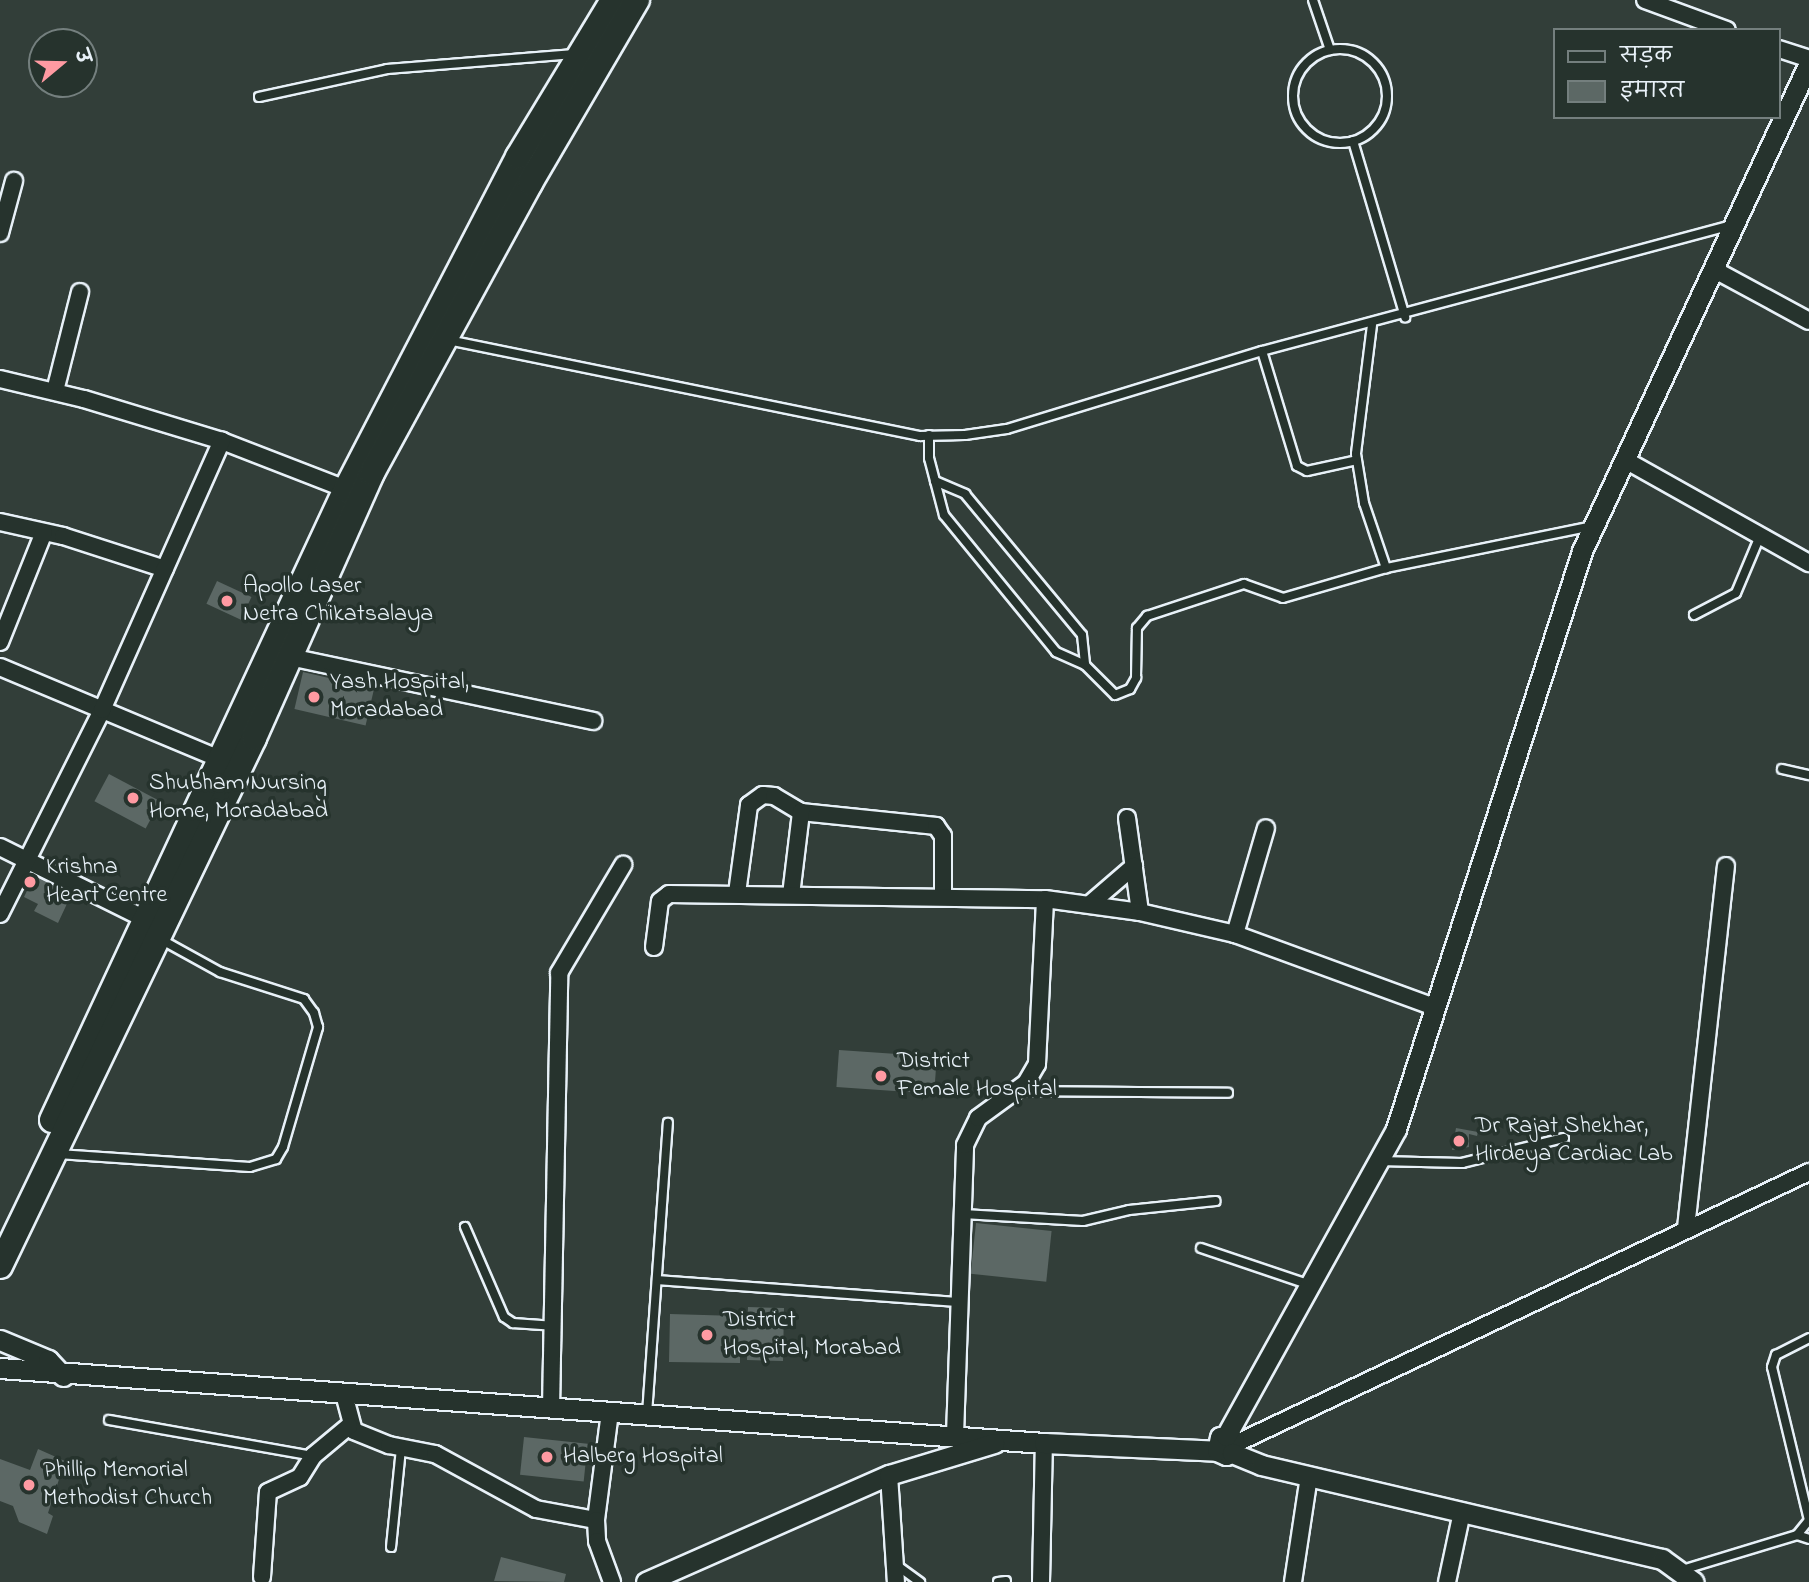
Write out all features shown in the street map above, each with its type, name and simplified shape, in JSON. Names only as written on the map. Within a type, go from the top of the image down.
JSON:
[{"type":"main road","points":[[0,1231],[290,657],[372,473],[637,0]]},
{"type":"main road","points":[[0,1266],[54,1154],[220,759],[346,489],[518,157],[610,2]]},
{"type":"street","points":[[1645,0],[1722,28]]},
{"type":"street","points":[[1228,1446],[1310,1285],[1396,1129],[1582,551],[1627,461],[1809,61],[1781,50]]},
{"type":"street","points":[[0,233],[14,181]]},
{"type":"street","points":[[1713,269],[1809,321]]},
{"type":"street","points":[[55,391],[80,292]]},
{"type":"street","points":[[0,379],[55,391],[222,441],[346,489]]},
{"type":"street","points":[[0,914],[102,710],[222,441]]},
{"type":"street","points":[[1627,461],[1809,563]]},
{"type":"street","points":[[0,522],[44,532],[165,569]]},
{"type":"street","points":[[0,642],[44,532]]},
{"type":"street","points":[[290,657],[593,721]]},
{"type":"street","points":[[0,667],[220,759]]},
{"type":"street","points":[[737,893],[749,805],[763,795],[774,796],[800,812],[936,826],[943,836],[943,895]]},
{"type":"street","points":[[791,895],[800,812]]},
{"type":"street","points":[[1127,818],[1140,912]]},
{"type":"street","points":[[1235,934],[1266,828]]},
{"type":"street","points":[[0,848],[151,928]]},
{"type":"street","points":[[551,1408],[559,973],[623,864]]},
{"type":"street","points":[[1091,903],[1134,866]]},
{"type":"street","points":[[1686,1228],[1726,866]]},
{"type":"street","points":[[654,947],[663,897],[737,893],[1045,899],[1091,903],[1140,912],[1235,934],[1435,1007]]},
{"type":"street","points":[[955,1435],[963,1214],[970,1129],[1033,1075],[1037,1064],[1045,899]]},
{"type":"street","points":[[0,1368],[63,1376],[1044,1443],[1228,1446],[1809,1172]]},
{"type":"street","points":[[0,1340],[48,1360],[63,1376]]},
{"type":"street","points":[[344,1394],[349,1426]]},
{"type":"street","points":[[610,1412],[596,1520],[597,1541],[612,1582]]},
{"type":"street","points":[[349,1426],[401,1448],[435,1454],[536,1509],[596,1520]]},
{"type":"street","points":[[262,1577],[268,1492],[300,1477],[313,1456],[349,1426]]},
{"type":"street","points":[[646,1582],[889,1475],[1005,1440]]},
{"type":"street","points":[[1041,1582],[1044,1443]]},
{"type":"street","points":[[1228,1446],[1261,1465],[1662,1559],[1688,1576]]},
{"type":"street","points":[[889,1475],[896,1582]]},
{"type":"street","points":[[1293,1582],[1309,1476]]},
{"type":"street","points":[[1447,1582],[1462,1512]]},
{"type":"lane","points":[[1313,0],[1330,50]]},
{"type":"lane","points":[[1330,50],[1351,50],[1366,56],[1384,80],[1385,110],[1367,135],[1353,141],[1338,143],[1309,132],[1294,105],[1298,74],[1307,61],[1330,50]]},
{"type":"lane","points":[[259,97],[387,69],[580,54]]},
{"type":"lane","points":[[1353,141],[1405,317]]},
{"type":"lane","points":[[445,339],[929,435],[1007,429],[1262,351],[1405,317],[1734,225]]},
{"type":"lane","points":[[1372,325],[1358,414],[1357,460],[1375,545],[1386,568]]},
{"type":"lane","points":[[1262,351],[1297,466],[1307,471],[1357,460]]},
{"type":"lane","points":[[929,435],[942,510],[952,525],[1056,652],[1085,665],[1109,694],[1122,694],[1136,678],[1137,628],[1147,616],[1244,584],[1283,598],[1386,568],[1595,525]]},
{"type":"lane","points":[[936,481],[965,494],[1082,635],[1085,665]]},
{"type":"lane","points":[[1694,615],[1736,593],[1760,536]]},
{"type":"lane","points":[[1782,769],[1809,775]]},
{"type":"lane","points":[[54,1154],[250,1167],[276,1158],[283,1147],[318,1027],[314,1013],[304,999],[220,972],[151,928]]},
{"type":"lane","points":[[1016,1091],[1228,1093]]},
{"type":"lane","points":[[647,1415],[667,1123]]},
{"type":"lane","points":[[1379,1161],[1462,1163],[1564,1138]]},
{"type":"lane","points":[[963,1214],[1083,1221],[1129,1210],[1216,1201]]},
{"type":"lane","points":[[465,1227],[505,1317],[513,1323],[552,1325]]},
{"type":"lane","points":[[1200,1248],[1310,1285]]},
{"type":"lane","points":[[657,1280],[960,1302]]},
{"type":"lane","points":[[1688,1576],[1797,1535],[1809,1520],[1772,1367],[1776,1356],[1785,1348],[1809,1338]]},
{"type":"lane","points":[[110,1420],[313,1456]]},
{"type":"lane","points":[[391,1547],[401,1448]]},
{"type":"lane","points":[[1797,1535],[1809,1539]]},
{"type":"lane","points":[[895,1564],[920,1582]]},
{"type":"lane","points":[[998,1582],[1006,1581]]},
{"type":"building","points":[[217,581],[251,597],[241,620],[206,604]]},
{"type":"building","points":[[303,672],[374,688],[366,725],[294,709]]},
{"type":"building","points":[[109,774],[160,801],[146,829],[94,801]]},
{"type":"building","points":[[35,874],[55,885],[48,899],[58,904],[65,889],[72,893],[58,923],[34,911],[38,904],[24,897]]},
{"type":"building","points":[[839,1050],[937,1057],[934,1094],[836,1087]]},
{"type":"building","points":[[1456,1128],[1478,1132],[1477,1136],[1469,1134],[1469,1147],[1452,1150]]},
{"type":"building","points":[[976,1223],[1052,1231],[1046,1282],[971,1274]]},
{"type":"building","points":[[748,1307],[784,1308],[783,1361],[747,1360],[747,1344],[740,1344],[740,1363],[669,1362],[670,1314],[737,1316],[737,1329],[747,1330]]},
{"type":"building","points":[[524,1437],[588,1444],[584,1481],[520,1475]]},
{"type":"building","name":"Phillip Memorial Methodist Church","points":[[38,1449],[65,1461],[48,1513],[53,1516],[47,1534],[19,1522],[13,1506],[0,1501],[0,1459],[30,1470]]},
{"type":"building","points":[[501,1557],[566,1574],[564,1582],[494,1581]]},
{"type":"place","name":"Apollo Laser Netra Chikatsalaya","points":[[227,601]]},
{"type":"place","name":"Yash Hospital, Moradabad","points":[[314,697]]},
{"type":"place","name":"Shubham Nursing Home, Moradabad","points":[[133,798]]},
{"type":"place","name":"Krishna Heart Centre","points":[[30,882]]},
{"type":"place","name":"District Female Hospital","points":[[881,1076]]},
{"type":"place","name":"Dr Rajat Shekhar, Hirdeya Cardiac Lab","points":[[1459,1141]]},
{"type":"place","name":"District Hospital, Morabad","points":[[707,1335]]},
{"type":"place","name":"Halberg Hospital","points":[[547,1457]]},
{"type":"place","name":"Phillip Memorial Methodist Church","points":[[29,1485]]}]
